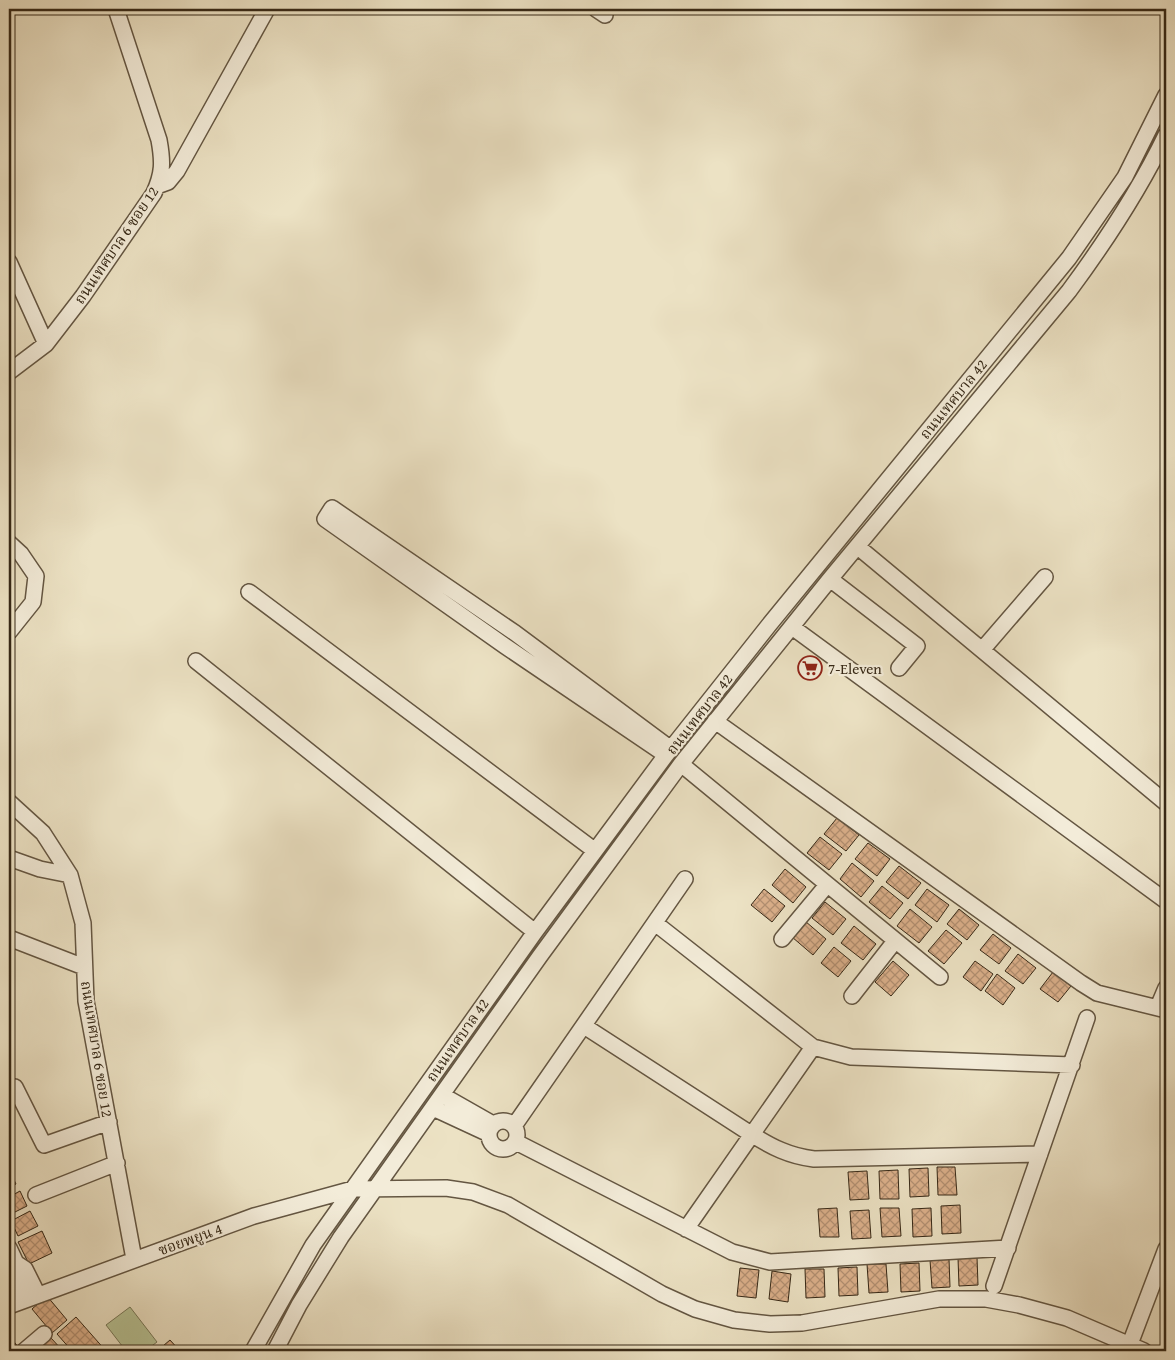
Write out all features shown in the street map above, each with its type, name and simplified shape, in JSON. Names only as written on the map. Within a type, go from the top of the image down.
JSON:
[{"type":"street","name":"ถนนเทศบาล 6 ซอย 12","points":[[9,372],[46,344],[83,296],[161,178],[162,159],[159,140],[116,9]]},
{"type":"street","points":[[157,186],[168,182],[177,171],[267,9]]},
{"type":"street","name":"ถนนเทศบาล 42","points":[[254,1351],[298,1270],[534,932],[669,752],[769,625],[1070,258],[1126,177],[1166,95]]},
{"type":"street","name":"ถนนเทศบาล 42","points":[[282,1348],[321,1267],[562,925],[715,721],[1069,291],[1120,219],[1147,173],[1166,135]]},
{"type":"street","points":[[9,262],[46,344]]},
{"type":"street","points":[[332,508],[515,633],[669,752],[505,646],[324,518],[332,508]]},
{"type":"street","points":[[9,543],[21,554],[36,576],[33,602],[9,632]]},
{"type":"street","points":[[858,547],[1166,803]]},
{"type":"street","points":[[982,650],[1045,577]]},
{"type":"street","points":[[426,591],[435,578]]},
{"type":"street","points":[[830,579],[917,646],[898,668]]},
{"type":"street","points":[[249,592],[594,850]]},
{"type":"street","points":[[792,627],[1166,901]]},
{"type":"street","points":[[505,646],[515,633]]},
{"type":"street","points":[[196,661],[534,932]]},
{"type":"street","points":[[715,721],[1097,993],[1162,1008],[1166,988]]},
{"type":"street","points":[[681,764],[940,977]]},
{"type":"street","name":"ถนนเทศบาล 6 ซอย 12","points":[[9,802],[43,833],[70,875],[83,922],[86,1001],[134,1259]]},
{"type":"street","points":[[9,858],[40,869],[70,875]]},
{"type":"street","points":[[514,1126],[685,879]]},
{"type":"street","points":[[782,939],[827,885]]},
{"type":"street","points":[[655,923],[813,1047],[851,1057],[1072,1065]]},
{"type":"street","points":[[9,938],[84,967]]},
{"type":"street","points":[[852,996],[895,941]]},
{"type":"street","points":[[994,1286],[1087,1018]]},
{"type":"street","points":[[584,1026],[751,1134],[793,1156],[814,1159],[1040,1154]]},
{"type":"street","points":[[686,1229],[813,1047]]},
{"type":"street","points":[[15,1087],[44,1145],[109,1122]]},
{"type":"street","points":[[442,1095],[491,1129]]},
{"type":"street","points":[[433,1108],[491,1129]]},
{"type":"street","points":[[506,1120],[514,1126],[518,1134],[516,1142],[507,1149],[501,1149],[490,1142],[491,1129],[506,1120]]},
{"type":"street","points":[[516,1142],[732,1252],[770,1262],[1008,1248]]},
{"type":"street","points":[[36,1195],[116,1163]]},
{"type":"street","name":"ซอยพยูน 4","points":[[9,1306],[254,1216],[353,1189],[446,1188],[473,1192],[508,1205],[662,1294],[696,1309],[734,1320],[770,1324],[802,1323],[939,1299],[986,1299],[1019,1305],[1066,1318],[1137,1348]]},
{"type":"street","points":[[9,1248],[14,1274],[31,1297]]},
{"type":"street","points":[[1137,1348],[1166,1249]]},
{"type":"street","points":[[24,1351],[44,1334]]},
{"type":"green space","points":[[130,1307],[157,1342],[145,1351],[126,1351],[106,1325]]},
{"type":"building","points":[[837,818],[859,835],[846,851],[824,834]]},
{"type":"building","points":[[820,837],[842,854],[829,870],[807,853]]},
{"type":"building","points":[[868,843],[890,859],[877,876],[855,859]]},
{"type":"building","points":[[852,863],[874,881],[861,897],[840,879]]},
{"type":"building","points":[[899,866],[921,883],[908,899],[886,882]]},
{"type":"building","points":[[785,869],[806,887],[793,903],[772,885]]},
{"type":"building","points":[[882,886],[903,903],[890,919],[869,902]]},
{"type":"building","points":[[764,889],[785,906],[772,922],[751,905]]},
{"type":"building","points":[[927,889],[949,905],[937,922],[915,905]]},
{"type":"building","points":[[825,902],[846,919],[833,935],[812,918]]},
{"type":"building","points":[[910,909],[932,927],[919,943],[897,926]]},
{"type":"building","points":[[959,909],[979,925],[967,940],[947,924]]},
{"type":"building","points":[[805,921],[826,939],[813,955],[792,937]]},
{"type":"building","points":[[854,926],[876,944],[863,960],[841,943]]},
{"type":"building","points":[[946,930],[962,943],[944,964],[928,951]]},
{"type":"building","points":[[993,934],[1011,948],[999,964],[980,950]]},
{"type":"building","points":[[834,947],[851,961],[838,977],[821,963]]},
{"type":"building","points":[[1018,954],[1036,968],[1023,984],[1005,971]]},
{"type":"building","points":[[893,961],[909,975],[891,996],[875,982]]},
{"type":"building","points":[[975,961],[993,974],[981,991],[963,977]]},
{"type":"building","points":[[1053,972],[1071,986],[1058,1002],[1040,989]]},
{"type":"building","points":[[997,974],[1015,988],[1003,1005],[985,991]]},
{"type":"building","points":[[937,1167],[955,1167],[957,1195],[938,1195]]},
{"type":"building","points":[[928,1168],[929,1196],[910,1197],[909,1169]]},
{"type":"building","points":[[9,1170],[16,1184],[9,1188]]},
{"type":"building","points":[[898,1170],[899,1199],[880,1199],[879,1171]]},
{"type":"building","points":[[867,1171],[869,1199],[850,1200],[848,1172]]},
{"type":"building","points":[[20,1191],[27,1206],[9,1215],[9,1197]]},
{"type":"building","points":[[960,1205],[961,1233],[942,1234],[941,1206]]},
{"type":"building","points":[[837,1208],[839,1237],[820,1237],[818,1209]]},
{"type":"building","points":[[880,1208],[899,1208],[901,1236],[882,1237]]},
{"type":"building","points":[[931,1208],[932,1236],[913,1237],[912,1209]]},
{"type":"building","points":[[869,1210],[871,1238],[852,1239],[850,1211]]},
{"type":"building","points":[[30,1211],[38,1226],[18,1236],[11,1221]]},
{"type":"building","points":[[42,1231],[52,1253],[29,1264],[18,1242]]},
{"type":"building","points":[[977,1257],[978,1285],[959,1286],[958,1258]]},
{"type":"building","points":[[949,1259],[950,1287],[932,1288],[930,1260]]},
{"type":"building","points":[[919,1263],[920,1291],[901,1292],[900,1264]]},
{"type":"building","points":[[867,1264],[886,1264],[888,1292],[869,1293]]},
{"type":"building","points":[[857,1267],[858,1295],[839,1296],[838,1268]]},
{"type":"building","points":[[740,1268],[759,1270],[756,1298],[737,1296]]},
{"type":"building","points":[[805,1269],[824,1269],[825,1297],[806,1298]]},
{"type":"building","points":[[772,1271],[791,1274],[788,1302],[769,1299]]},
{"type":"building","points":[[47,1296],[67,1320],[52,1333],[32,1309]]},
{"type":"building","points":[[76,1317],[106,1351],[72,1351],[57,1334]]},
{"type":"building","points":[[9,1335],[18,1347],[13,1351],[9,1351]]},
{"type":"building","points":[[51,1338],[63,1351],[36,1351]]},
{"type":"building","points":[[170,1340],[180,1351],[157,1351]]},
{"type":"place","name":"7-Eleven","points":[[810,668]]}]
